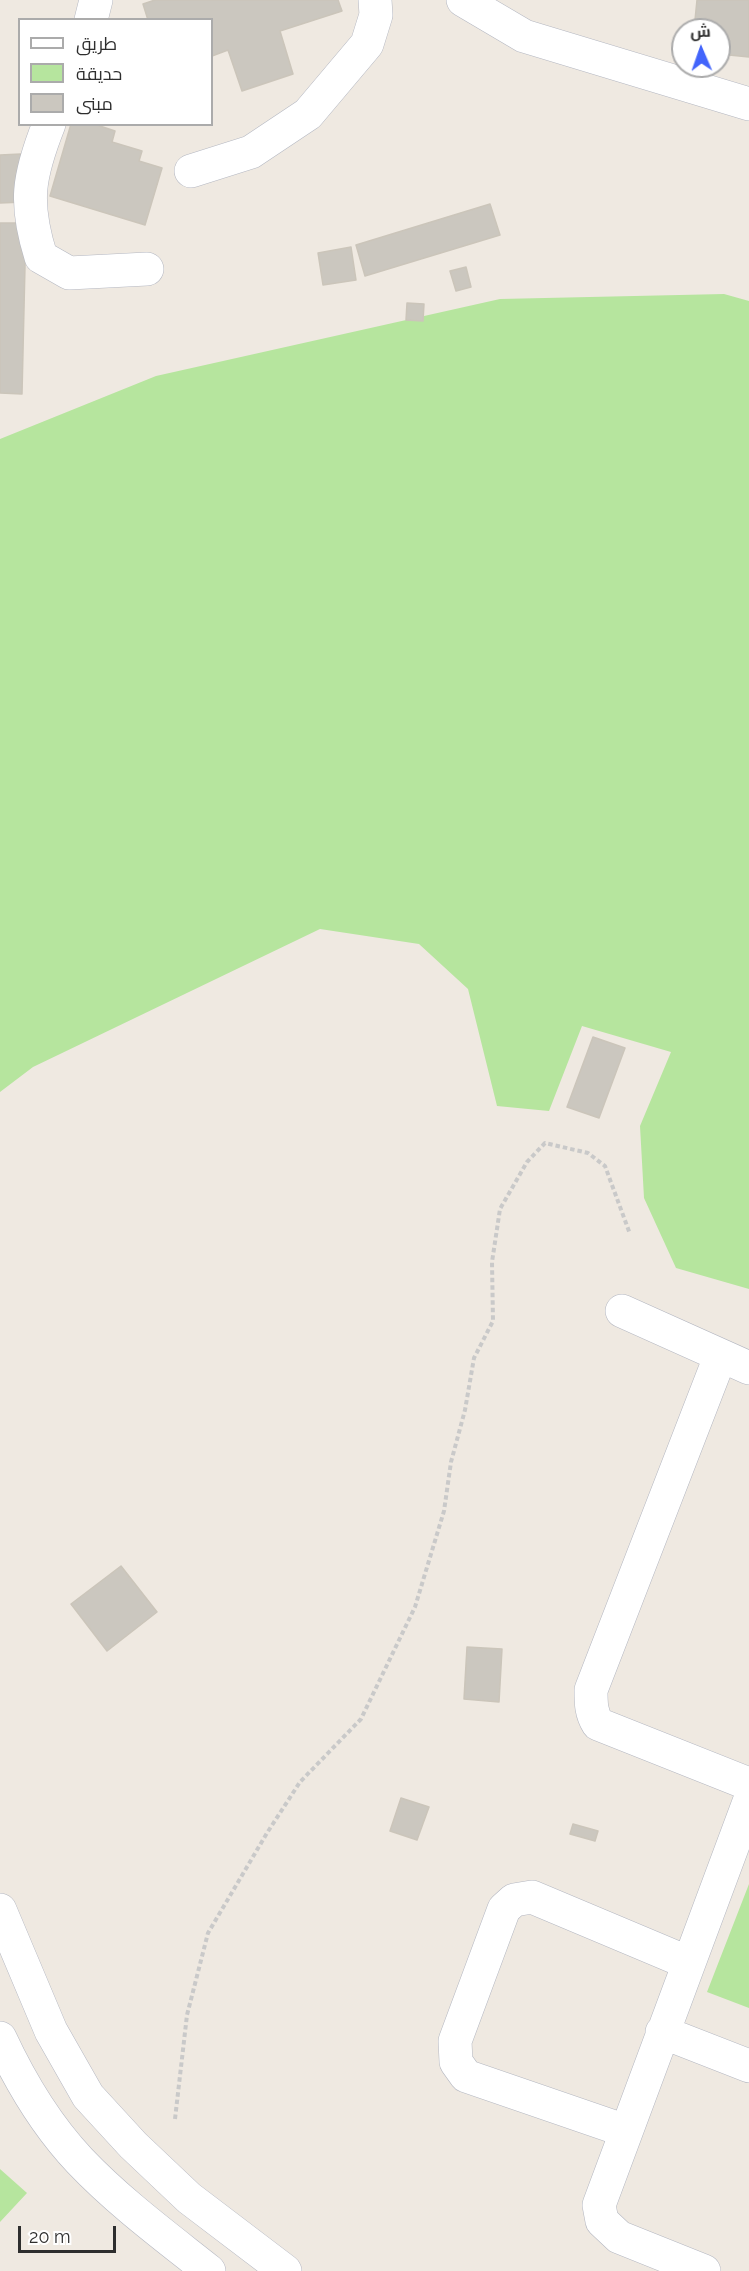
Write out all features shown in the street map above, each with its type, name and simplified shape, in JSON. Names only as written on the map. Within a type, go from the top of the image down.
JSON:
[{"type":"street","points":[[92,18],[96,0]]},
{"type":"street","points":[[191,171],[251,152],[308,114],[367,44],[376,15],[375,0]]},
{"type":"street","points":[[463,0],[524,36],[749,104]]},
{"type":"street","points":[[48,126],[35,160],[28,205],[41,257],[69,273],[147,269]]},
{"type":"street","points":[[622,1311],[735,1362],[591,1690],[593,1715],[598,1724],[749,1784]]},
{"type":"street","points":[[704,2271],[619,2237],[602,2221],[599,2205],[749,1802]]},
{"type":"street","points":[[626,2131],[466,2076],[456,2062],[455,2040],[504,1909],[514,1900],[532,1897],[689,1963]]},
{"type":"street","points":[[0,1910],[51,2031],[88,2096],[133,2145],[189,2198],[285,2271]]},
{"type":"street","points":[[662,2032],[749,2066]]},
{"type":"street","points":[[0,2038],[16,2071],[45,2117],[79,2160],[149,2224],[210,2271]]},
{"type":"path","points":[[175,2119],[187,2015],[208,1933],[300,1782],[361,1719],[415,1607],[444,1511],[474,1358],[493,1321],[492,1262],[500,1209],[527,1162],[545,1143],[588,1153],[605,1166],[630,1234]]},
{"type":"green space","points":[[724,294],[749,301],[749,1289],[676,1268],[644,1198],[640,1126],[671,1052],[582,1026],[549,1111],[497,1106],[468,989],[419,944],[320,929],[33,1067],[0,1092],[0,439],[156,376],[500,299]]},
{"type":"green space","points":[[749,1884],[749,2008],[707,1992]]},
{"type":"green space","points":[[0,2169],[27,2193],[0,2222]]},
{"type":"building","points":[[155,0],[338,0],[342,11],[280,31],[293,74],[242,91],[228,50],[213,56],[213,18],[147,18],[143,4]]},
{"type":"building","points":[[697,0],[749,0],[749,57],[731,55],[731,18],[695,18]]},
{"type":"building","points":[[70,126],[100,126],[115,131],[112,142],[142,151],[139,161],[162,168],[145,225],[50,196]]},
{"type":"building","points":[[21,154],[24,202],[0,203],[0,155]]},
{"type":"building","points":[[490,204],[500,235],[365,276],[356,245]]},
{"type":"building","points":[[0,223],[26,223],[22,394],[0,393]]},
{"type":"building","points":[[351,247],[356,280],[323,285],[318,253]]},
{"type":"building","points":[[466,267],[471,287],[456,291],[450,271]]},
{"type":"building","points":[[407,303],[424,304],[423,321],[406,320]]},
{"type":"building","points":[[593,1037],[625,1048],[599,1118],[567,1107]]},
{"type":"building","points":[[121,1566],[157,1612],[107,1651],[71,1604]]},
{"type":"building","points":[[467,1647],[502,1649],[499,1702],[464,1699]]},
{"type":"building","points":[[401,1798],[429,1807],[417,1840],[390,1831]]},
{"type":"building","points":[[573,1824],[598,1831],[595,1841],[570,1834]]}]
